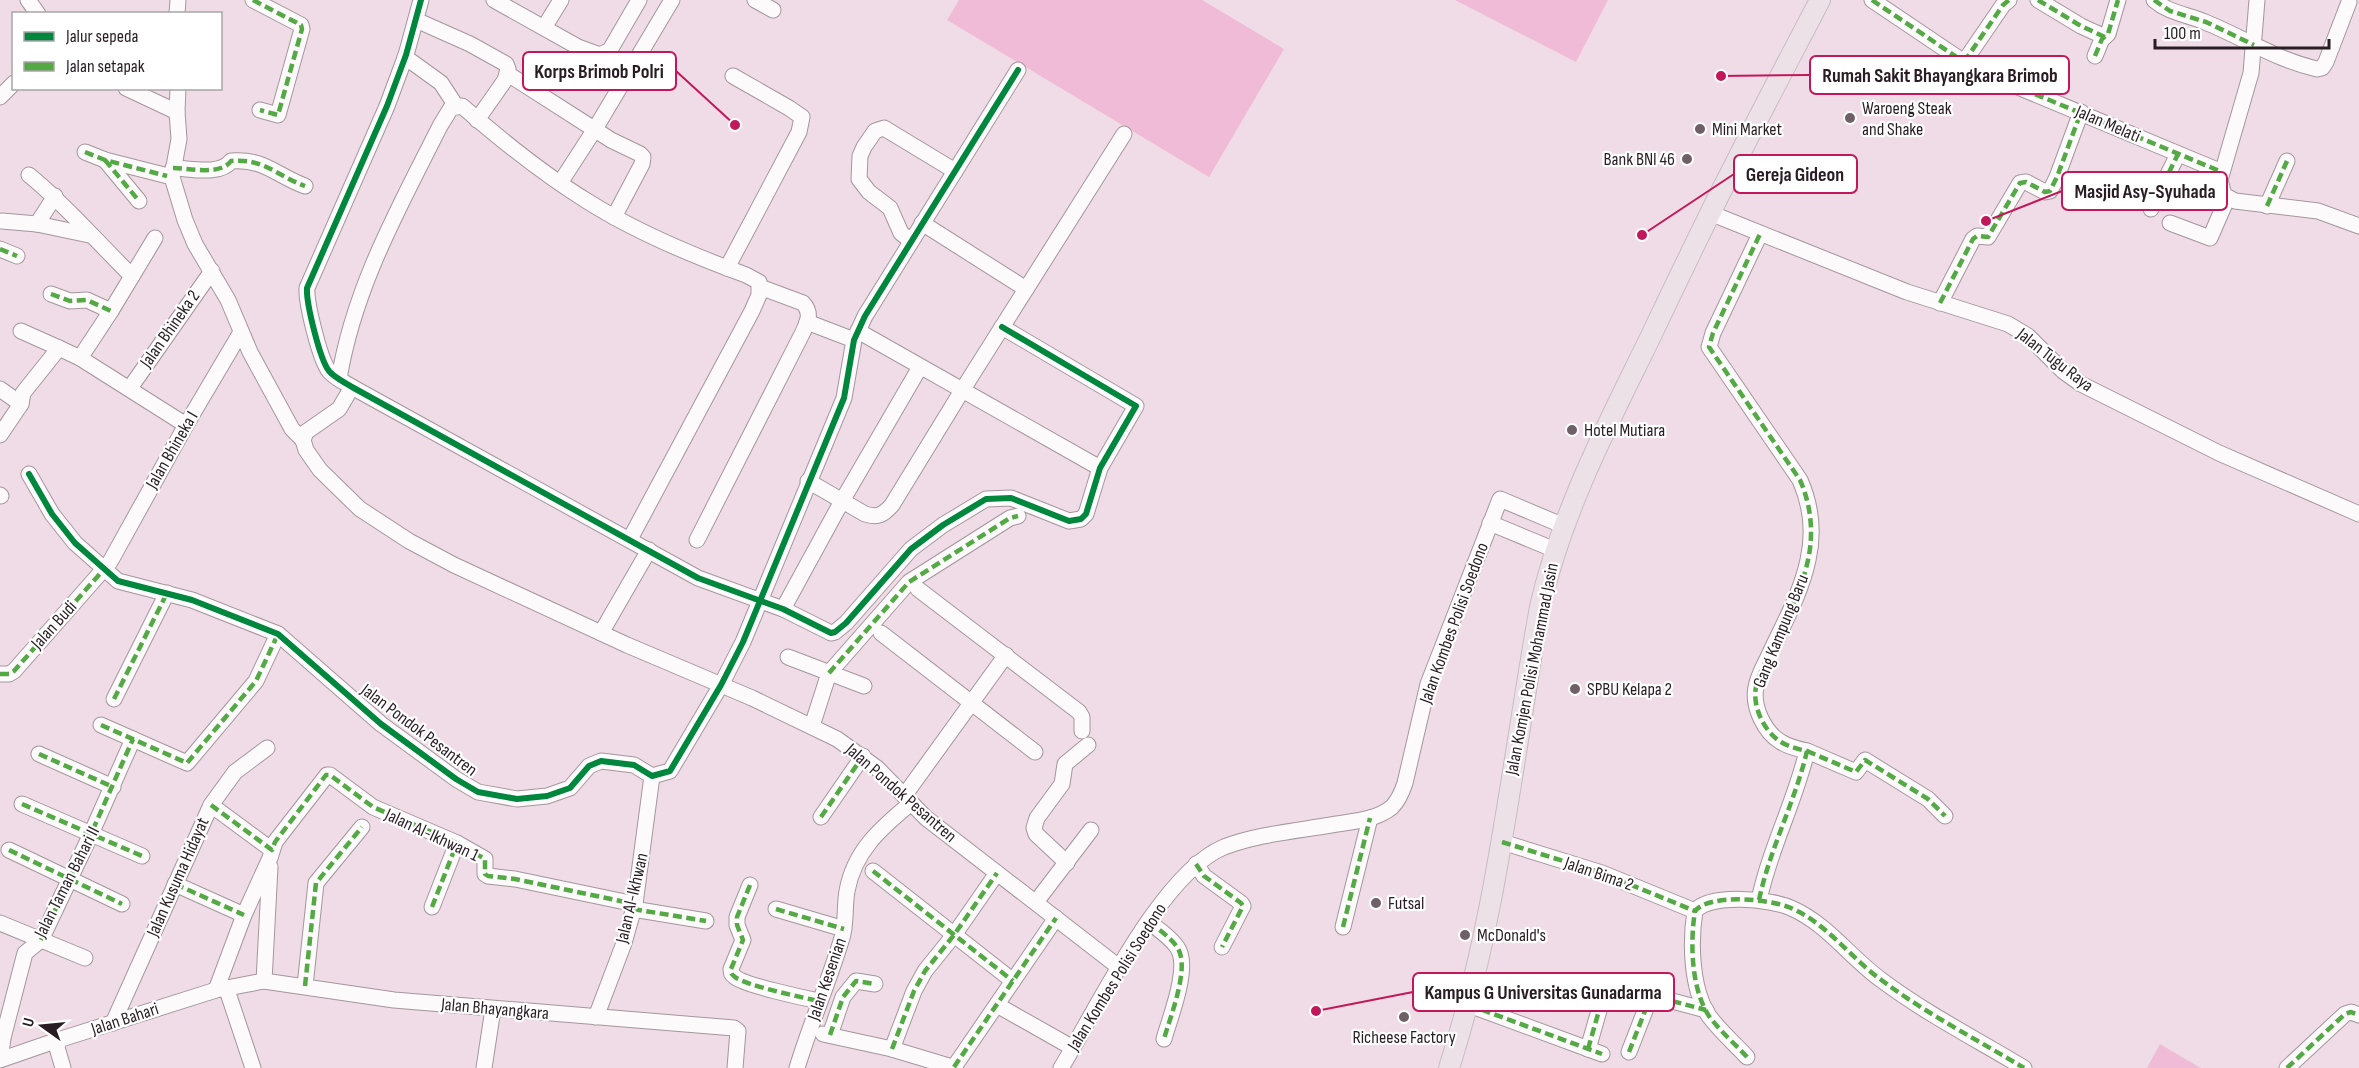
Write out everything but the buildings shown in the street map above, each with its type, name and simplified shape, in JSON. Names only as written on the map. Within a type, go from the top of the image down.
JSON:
[{"type":"main road","name":"Jalan Komjen Polisi Mohammad Jasin","points":[[1449,1068],[1469,1005],[1502,842],[1534,641],[1555,550],[1604,430],[1710,213],[1820,0]]},
{"type":"street","points":[[252,0],[301,25],[302,29],[278,115],[260,110]]},
{"type":"street","points":[[420,0],[405,57],[387,106],[307,288],[307,300],[324,364],[339,379],[352,387],[698,578],[783,609],[825,631],[835,632],[846,623],[911,549],[963,512],[986,499],[999,497],[1023,502],[1075,521],[1086,514],[1100,468],[1136,406],[1002,327]]},
{"type":"street","points":[[494,0],[512,4],[578,47],[600,55],[610,50],[639,0]]},
{"type":"street","points":[[545,27],[561,0]]},
{"type":"street","points":[[560,183],[672,0]]},
{"type":"street","points":[[755,0],[773,10]]},
{"type":"street","name":"Jalan Melati","points":[[1872,0],[1964,62],[2010,84],[2222,172]]},
{"type":"street","points":[[1964,62],[2003,5],[2009,0]]},
{"type":"street","points":[[2038,0],[2080,26],[2105,36]]},
{"type":"street","points":[[2095,56],[2118,0]]},
{"type":"street","points":[[2258,0],[2251,73],[2222,172],[2221,188],[2227,198],[2267,206],[2318,211],[2359,226]]},
{"type":"street","points":[[2158,1],[2169,11],[2206,22],[2254,45],[2311,68],[2322,68],[2349,2]]},
{"type":"street","points":[[416,20],[502,61],[508,69],[508,74],[477,120]]},
{"type":"street","points":[[405,57],[441,83],[456,106]]},
{"type":"street","points":[[652,776],[670,771],[738,654],[844,398],[856,335],[865,316],[1018,70]]},
{"type":"street","points":[[508,74],[643,157],[642,164],[614,217]]},
{"type":"street","points":[[727,268],[800,132],[802,117],[733,76]]},
{"type":"street","points":[[0,98],[12,85]]},
{"type":"street","points":[[130,90],[177,112]]},
{"type":"street","points":[[173,172],[179,138],[178,90]]},
{"type":"street","points":[[339,379],[345,342],[363,285],[440,126],[451,108],[462,106],[560,183],[614,217],[645,233],[759,282],[760,287],[752,311],[630,539]]},
{"type":"street","points":[[1940,303],[1972,239],[1979,236],[1988,237],[2020,183],[2028,183],[2045,192],[2050,191],[2060,171],[2081,112]]},
{"type":"street","points":[[911,242],[901,233],[890,208],[868,192],[859,179],[860,156],[868,139],[874,131],[884,128],[955,171]]},
{"type":"street","points":[[808,482],[874,517],[886,513],[1124,134]]},
{"type":"street","points":[[85,152],[105,160],[173,172],[217,170],[227,166],[231,161],[248,162],[268,166],[289,180],[304,186]]},
{"type":"street","points":[[2151,209],[2178,154]]},
{"type":"street","points":[[105,160],[139,201]]},
{"type":"street","points":[[2267,206],[2287,161]]},
{"type":"street","name":"Jalan Pondok Pesantren","points":[[173,172],[175,192],[189,231],[228,300],[241,332],[292,429],[303,440],[313,460],[333,484],[360,508],[394,532],[446,561],[602,633],[752,698],[837,739],[862,756],[926,818],[1120,968]]},
{"type":"street","points":[[28,175],[55,196],[89,235],[132,276]]},
{"type":"street","points":[[37,224],[55,196]]},
{"type":"street","points":[[2170,223],[2210,238],[2227,198]]},
{"type":"street","name":"Jalan Tugu Raya","points":[[1710,213],[1907,292],[2008,324],[2028,336],[2063,370],[2090,389],[2219,453],[2359,514]]},
{"type":"street","points":[[3,221],[37,224],[89,235]]},
{"type":"street","points":[[922,223],[1026,289]]},
{"type":"street","name":"Gang Kampung Baru","points":[[1760,234],[1713,333],[1709,347],[1795,471],[1807,500],[1811,537],[1809,560],[1790,611],[1759,676],[1755,700],[1766,726],[1779,741],[1807,751]]},
{"type":"street","points":[[80,358],[155,238]]},
{"type":"street","points":[[0,249],[17,256]]},
{"type":"street","name":"Jalan Bhineka 2","points":[[130,388],[212,271]]},
{"type":"street","points":[[697,540],[807,322],[808,308],[803,303],[760,287]]},
{"type":"street","points":[[51,294],[70,301],[87,300],[111,311]]},
{"type":"street","points":[[807,322],[856,335],[963,389],[1100,468]]},
{"type":"street","points":[[21,330],[80,358],[186,425]]},
{"type":"street","name":"Jalan Bhineka I","points":[[105,568],[241,332]]},
{"type":"street","points":[[0,435],[21,404],[23,393],[59,348]]},
{"type":"street","points":[[783,609],[842,501],[920,367]]},
{"type":"street","points":[[303,440],[306,432],[339,409],[352,387]]},
{"type":"street","points":[[0,389],[21,404]]},
{"type":"street","name":"Jalan Pondok Pesantren","points":[[28,474],[75,543],[118,581],[210,606],[278,634],[381,724],[456,779],[478,792],[517,799],[547,796],[570,788],[589,766],[601,760],[634,765],[652,776]]},
{"type":"street","name":"Jalan Kombes Polisi Soedono","points":[[1061,1068],[1149,922],[1196,864],[1224,848],[1248,841],[1370,818],[1392,806],[1400,796],[1405,783],[1428,684],[1500,499],[1564,525]]},
{"type":"street","points":[[812,726],[829,673],[909,582],[1010,518],[1018,516]]},
{"type":"street","name":"Jalan Kombes Polisi Soedono","points":[[1490,523],[1555,550]]},
{"type":"street","points":[[602,633],[649,550]]},
{"type":"street","name":"Jalan Budi","points":[[0,674],[9,674],[14,671],[105,568]]},
{"type":"street","points":[[918,589],[1006,655],[1079,712],[1082,717],[1085,738],[1065,764],[1062,784],[1037,818],[1034,828],[1036,834],[1067,863]]},
{"type":"street","points":[[114,699],[167,593]]},
{"type":"street","points":[[881,633],[1035,752]]},
{"type":"street","points":[[101,725],[187,763],[256,681],[278,634]]},
{"type":"street","name":"Jalan Kesenian","points":[[797,1068],[835,960],[844,929],[847,891],[863,849],[908,800],[970,703],[1006,655]]},
{"type":"street","points":[[788,657],[864,686]]},
{"type":"street","name":"Jalan Taman Bahari II","points":[[0,1060],[3,1038],[25,953],[41,940],[133,739]]},
{"type":"street","name":"Jalan Kusuma Hidayat","points":[[113,1023],[210,806],[235,772],[267,748]]},
{"type":"street","points":[[1759,900],[1766,872],[1790,808],[1807,751],[1856,772],[1865,760],[1928,799],[1945,816]]},
{"type":"street","points":[[39,754],[113,787]]},
{"type":"street","points":[[821,817],[862,756]]},
{"type":"street","name":"Jalan Al-Ikhwan 1","points":[[271,854],[275,842],[326,775],[330,775],[373,807],[457,843],[485,859],[485,874],[488,876],[515,879],[634,907]]},
{"type":"street","name":"Jalan Al-Ikhwan","points":[[596,1017],[624,944],[634,907],[652,776]]},
{"type":"street","points":[[22,804],[142,856]]},
{"type":"street","points":[[210,806],[271,854]]},
{"type":"street","points":[[1343,927],[1370,818]]},
{"type":"street","points":[[305,986],[316,883],[362,827]]},
{"type":"street","points":[[1036,903],[1091,830]]},
{"type":"street","name":"Jalan Bima 2","points":[[1502,842],[1602,873],[1695,911]]},
{"type":"street","points":[[432,907],[457,843]]},
{"type":"street","points":[[9,850],[122,904]]},
{"type":"street","points":[[253,1068],[221,988],[244,915],[271,854]]},
{"type":"street","points":[[264,981],[271,854]]},
{"type":"street","points":[[1196,864],[1203,876],[1243,906],[1222,947]]},
{"type":"street","points":[[873,871],[1013,981]]},
{"type":"street","points":[[892,1049],[914,991],[925,971],[954,935],[997,873]]},
{"type":"street","points":[[175,884],[244,915]]},
{"type":"street","points":[[750,885],[737,917],[737,925],[743,940],[731,973],[747,982],[819,1001]]},
{"type":"street","points":[[1748,1057],[1710,1018],[1699,991],[1694,956],[1695,911],[1699,906],[1715,901],[1759,900],[1789,907],[1806,916],[1880,980],[2024,1068]]},
{"type":"street","points":[[634,907],[706,921]]},
{"type":"street","points":[[776,909],[844,929]]},
{"type":"street","points":[[875,984],[856,981],[843,997],[826,1035],[892,1049],[955,1068],[1056,918]]},
{"type":"street","points":[[1149,922],[1168,937],[1181,954],[1180,984],[1164,1039]]},
{"type":"street","points":[[0,923],[84,958]]},
{"type":"street","name":"Jalan Bhayangkara","points":[[221,988],[264,981],[394,1000],[737,1029],[735,1068]]},
{"type":"street","name":"Jalan Bahari","points":[[0,1060],[221,988]]},
{"type":"street","points":[[1629,1052],[1650,998],[1657,997],[1706,1010]]},
{"type":"street","points":[[1469,1005],[1595,1052],[1602,1000]]},
{"type":"street","points":[[997,1005],[1073,1048]]},
{"type":"street","points":[[484,1068],[493,1009]]},
{"type":"street","points":[[2287,1068],[2345,1014],[2351,1012],[2359,1015]]},
{"type":"street","points":[[3,1038],[24,1053]]},
{"type":"street","points":[[55,1041],[63,1068]]},
{"type":"shaded area","points":[[959,0],[1202,0],[1284,49],[1209,177],[947,20]]},
{"type":"shaded area","points":[[1455,0],[1608,0],[1576,62]]},
{"type":"shaded area","points":[[2160,1044],[2197,1066],[2201,1068],[2147,1068]]},
{"type":"marked path","points":[[253,0],[301,25],[302,29],[278,115],[260,110]]},
{"type":"marked path","points":[[1872,0],[1982,72],[2222,172]]},
{"type":"marked path","points":[[1964,62],[2003,5],[2009,0]]},
{"type":"marked path","points":[[2038,0],[2081,26],[2105,37]]},
{"type":"marked path","points":[[2095,56],[2102,39],[2108,34],[2118,0]]},
{"type":"marked path","points":[[2154,0],[2170,11],[2206,22],[2254,45]]},
{"type":"marked path","points":[[1940,303],[1973,239],[1977,236],[1988,237],[2020,183],[2026,182],[2045,192],[2050,191],[2081,112]]},
{"type":"marked path","points":[[85,152],[105,160],[167,176]]},
{"type":"marked path","points":[[2151,209],[2178,154]]},
{"type":"marked path","points":[[105,160],[139,201]]},
{"type":"marked path","points":[[173,168],[212,170],[226,166],[231,161],[253,162],[305,186]]},
{"type":"marked path","points":[[2267,206],[2287,161]]},
{"type":"marked path","points":[[1759,900],[1769,862],[1807,751],[1784,744],[1769,732],[1758,710],[1755,694],[1760,674],[1801,584],[1810,550],[1811,529],[1809,509],[1800,480],[1709,347],[1713,333],[1760,234]]},
{"type":"marked path","points":[[0,249],[17,256]]},
{"type":"marked path","points":[[51,294],[70,301],[87,300],[111,311]]},
{"type":"marked path","points":[[829,673],[909,582],[1010,518],[1018,516]]},
{"type":"marked path","points":[[0,674],[9,674],[14,671],[105,568]]},
{"type":"marked path","points":[[114,699],[167,593]]},
{"type":"marked path","points":[[101,725],[187,763],[256,681],[278,634]]},
{"type":"marked path","points":[[41,940],[133,739]]},
{"type":"marked path","points":[[1807,751],[1856,772],[1865,760],[1928,799],[1945,816]]},
{"type":"marked path","points":[[39,754],[113,787]]},
{"type":"marked path","points":[[821,817],[863,756]]},
{"type":"marked path","points":[[211,805],[272,850],[275,842],[326,775],[330,775],[373,807],[457,843],[485,859],[485,874],[488,876],[515,879],[635,904]]},
{"type":"marked path","points":[[22,804],[142,856]]},
{"type":"marked path","points":[[1343,927],[1370,818]]},
{"type":"marked path","points":[[305,986],[316,883],[362,827]]},
{"type":"marked path","points":[[1502,842],[1602,873],[1695,911]]},
{"type":"marked path","points":[[432,907],[457,843]]},
{"type":"marked path","points":[[9,850],[122,904]]},
{"type":"marked path","points":[[1196,864],[1204,876],[1243,906],[1222,947]]},
{"type":"marked path","points":[[873,871],[1013,981]]},
{"type":"marked path","points":[[892,1049],[914,991],[925,971],[954,935],[997,873]]},
{"type":"marked path","points":[[175,884],[244,915]]},
{"type":"marked path","points":[[750,885],[737,917],[737,925],[743,940],[731,969],[732,974],[750,984],[819,1001]]},
{"type":"marked path","points":[[1747,1057],[1709,1016],[1695,979],[1692,951],[1695,911],[1703,905],[1714,902],[1756,900],[1782,905],[1804,914],[1897,991],[2024,1068]]},
{"type":"marked path","points":[[633,909],[706,921]]},
{"type":"marked path","points":[[776,909],[844,929]]},
{"type":"marked path","points":[[954,1067],[1056,918]]},
{"type":"marked path","points":[[1149,922],[1171,940],[1181,956],[1181,979],[1164,1039]]},
{"type":"marked path","points":[[830,1035],[843,997],[856,981],[875,984]]},
{"type":"marked path","points":[[1629,1052],[1650,998],[1657,997],[1706,1010]]},
{"type":"marked path","points":[[1588,1049],[1602,1000]]},
{"type":"marked path","points":[[1469,1005],[1602,1054]]},
{"type":"marked path","points":[[2287,1068],[2345,1014],[2351,1012],[2359,1015]]},
{"type":"cycle path","points":[[421,0],[406,55],[387,106],[307,288],[314,331],[325,365],[334,376],[352,387],[698,578],[783,609],[831,633],[846,623],[911,549],[943,525],[986,499],[1011,498],[1069,521],[1081,519],[1086,514],[1100,468],[1136,406],[1002,327]]},
{"type":"cycle path","points":[[29,474],[52,514],[75,543],[118,581],[192,600],[278,634],[381,724],[456,779],[478,792],[517,799],[547,796],[570,788],[589,766],[601,761],[634,765],[652,776],[670,771],[721,685],[743,642],[844,398],[854,340],[865,316],[1018,70]]},
{"type":"place","name":"Rumah Sakit Bhayangkara Brimob","points":[[1721,76]]},
{"type":"place","name":"Waroeng Steak and Shake","points":[[1850,118]]},
{"type":"place","name":"Korps Brimob Polri","points":[[735,125]]},
{"type":"place","name":"Mini Market","points":[[1700,129]]},
{"type":"place","name":"Bank BNI 46","points":[[1687,159]]},
{"type":"place","name":"Masjid Asy-Syuhada","points":[[1986,221]]},
{"type":"place","name":"Gereja Gideon","points":[[1642,235]]},
{"type":"place","name":"Hotel Mutiara","points":[[1572,430]]},
{"type":"place","name":"SPBU Kelapa 2","points":[[1575,689]]},
{"type":"place","name":"Futsal","points":[[1376,903]]},
{"type":"place","name":"McDonald's","points":[[1465,935]]},
{"type":"place","name":"Kampus G Universitas Gunadarma","points":[[1316,1011]]},
{"type":"place","name":"Richeese Factory","points":[[1404,1017]]}]
